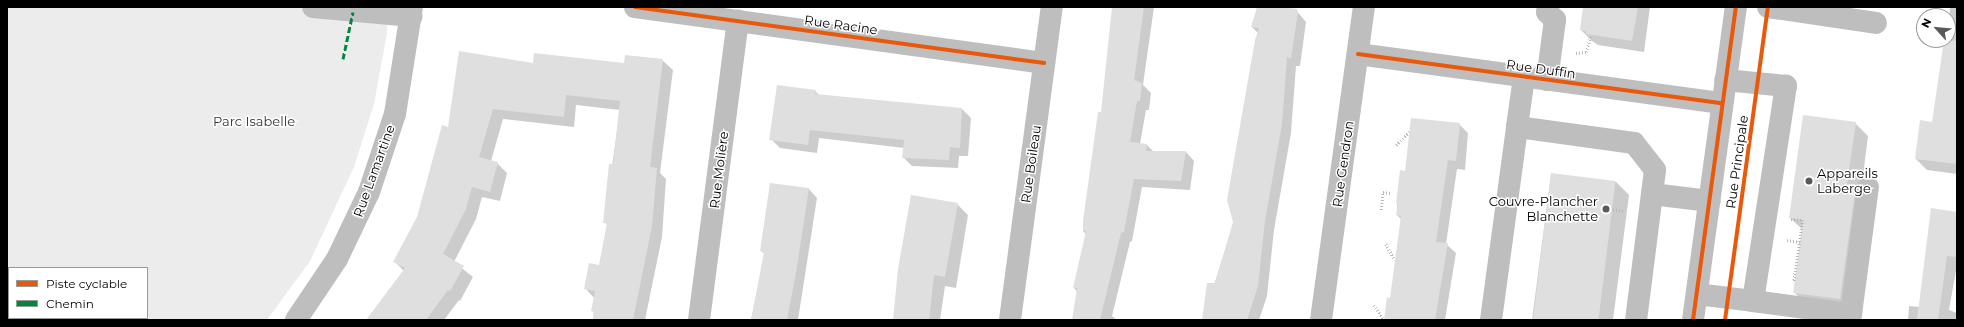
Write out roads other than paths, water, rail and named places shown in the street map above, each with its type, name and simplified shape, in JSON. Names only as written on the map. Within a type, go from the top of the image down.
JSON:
[{"type":"street","points":[[313,7],[412,12]]},
{"type":"street","name":"Rue Racine","points":[[635,7],[1044,63]]},
{"type":"street","name":"Rue Boileau","points":[[1010,320],[1052,7]]},
{"type":"street","name":"Rue Gendron","points":[[1321,320],[1364,7]]},
{"type":"street","points":[[1547,80],[1555,20],[1547,12],[1548,7]]},
{"type":"street","name":"Rue Principale","points":[[1693,320],[1736,7]]},
{"type":"street","points":[[1768,7],[1876,23]]},
{"type":"street","name":"Rue Lamartine","points":[[296,320],[337,259],[369,192],[395,114],[412,12]]},
{"type":"street","name":"Rue Molière","points":[[699,320],[738,21]]},
{"type":"street","name":"Rue Duffin","points":[[1358,54],[1722,103]]},
{"type":"street","points":[[1491,320],[1524,77]]},
{"type":"street","points":[[1725,80],[1786,86],[1753,302]]},
{"type":"street","points":[[1517,127],[1634,143],[1656,170],[1636,320]]},
{"type":"street","points":[[1697,294],[1851,314],[1868,187]]},
{"type":"street","points":[[1652,194],[1710,201]]},
{"type":"place","name":"Appareils Laberge","points":[[1809,181]]},
{"type":"place","name":"Couvre-Plancher Blanchette","points":[[1606,209]]},
{"type":"park label","name":"Parc Isabelle","points":[[254,121]]}]
